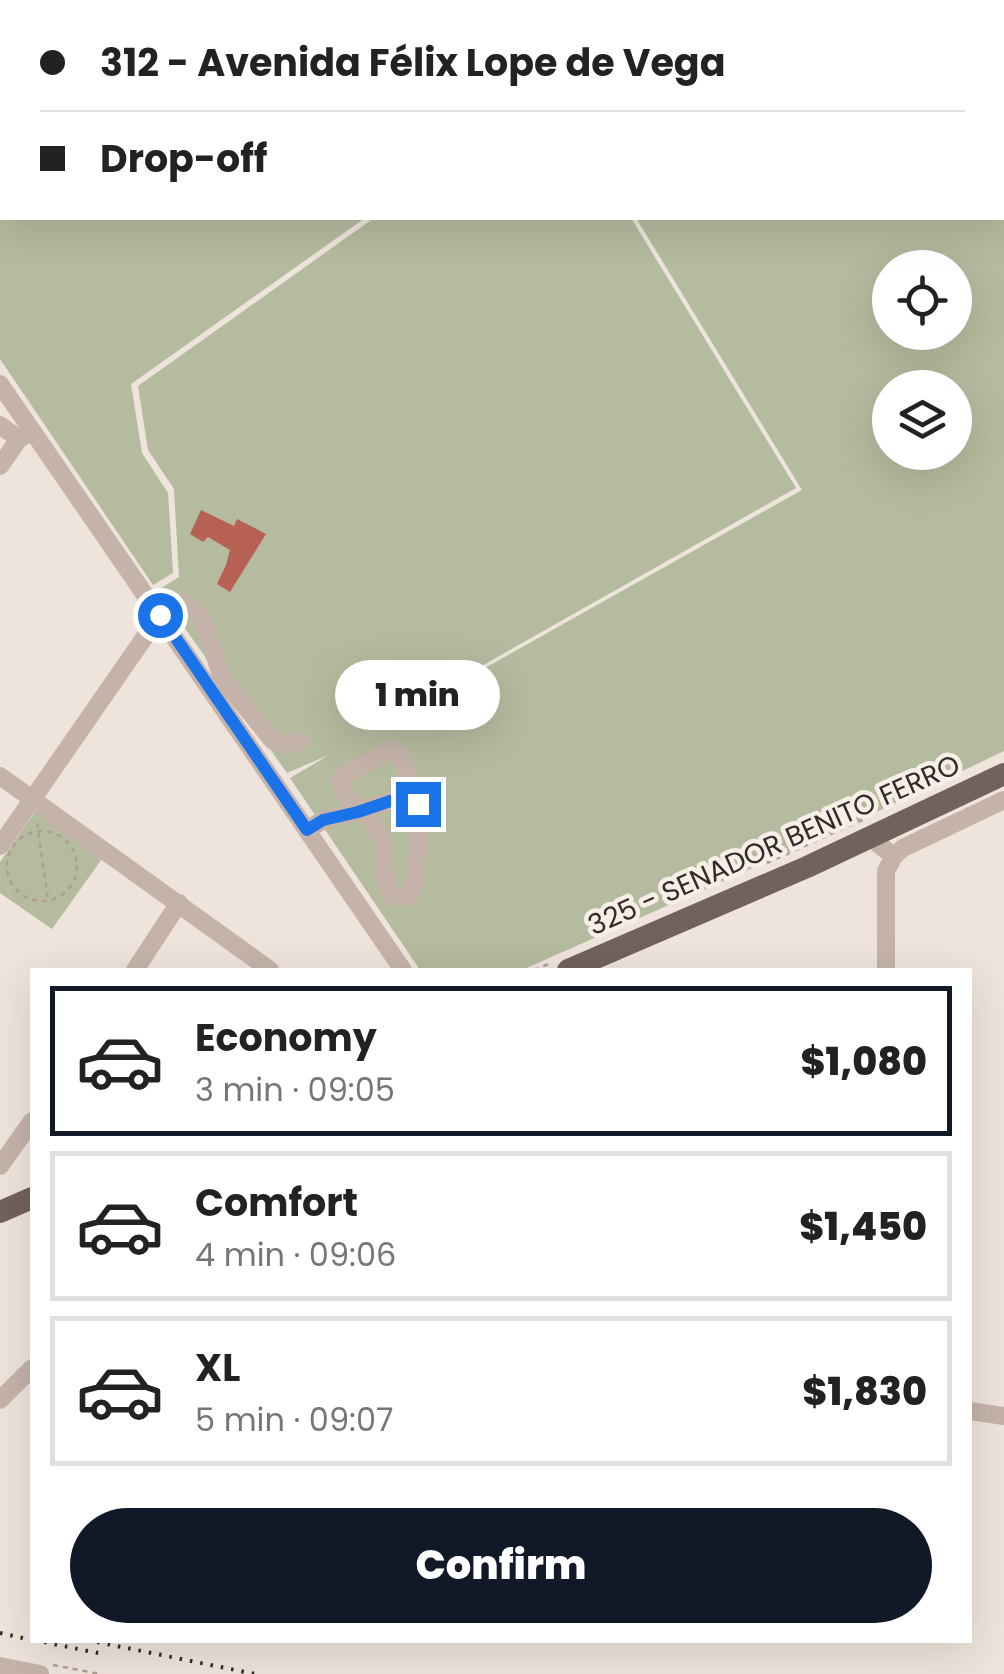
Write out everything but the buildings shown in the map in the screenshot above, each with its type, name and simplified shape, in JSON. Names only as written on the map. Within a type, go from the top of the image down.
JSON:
[{"type":"main road","name":"325 - SENADOR BENITO FERRO","points":[[573,968],[1004,774]]},
{"type":"main road","points":[[0,1212],[30,1199]]},
{"type":"street","points":[[0,384],[25,435],[160,615],[402,968]]},
{"type":"street","points":[[0,425],[25,435]]},
{"type":"street","points":[[0,466],[25,435]]},
{"type":"street","points":[[0,846],[160,615],[181,602],[189,604],[203,620],[218,668],[273,741],[301,741]]},
{"type":"street","points":[[392,748],[400,755],[414,793],[419,815],[414,880],[410,894],[396,898],[388,893],[380,836],[358,812],[339,781],[392,748]]},
{"type":"street","points":[[0,776],[267,968]]},
{"type":"street","points":[[307,830],[323,820],[414,793]]},
{"type":"street","points":[[886,968],[886,871],[894,856],[903,848],[1004,800]]},
{"type":"street","points":[[874,835],[879,845],[894,856]]},
{"type":"street","points":[[136,968],[179,903]]},
{"type":"street","points":[[0,1166],[30,1124]]},
{"type":"street","points":[[0,1400],[30,1370]]},
{"type":"street","points":[[972,1411],[1004,1416]]},
{"type":"street","points":[[0,1666],[40,1674]]},
{"type":"path","points":[[38,830],[48,900]]},
{"type":"path","points":[[38,830],[67,841],[77,864],[70,888],[48,900],[36,900],[18,892],[7,870],[9,852],[16,841],[38,830]]},
{"type":"green space","points":[[0,220],[362,220],[131,384],[142,453],[168,493],[173,573],[153,585],[0,359]]},
{"type":"green space","points":[[371,220],[632,220],[796,488],[448,685],[437,695],[802,490],[637,220],[1004,220],[1004,751],[845,827],[527,968],[419,968],[290,778],[329,755],[287,773],[158,590],[179,577],[174,489],[148,450],[138,386]]},
{"type":"green space","points":[[37,809],[104,856],[52,929],[0,893],[0,862]]},
{"type":"railway","points":[[0,1633],[30,1640]]},
{"type":"railway","points":[[49,1643],[103,1654]]},
{"type":"railway","points":[[102,1643],[255,1674]]},
{"type":"route","points":[[160,615],[307,830],[323,820],[414,793],[418,804]]}]
